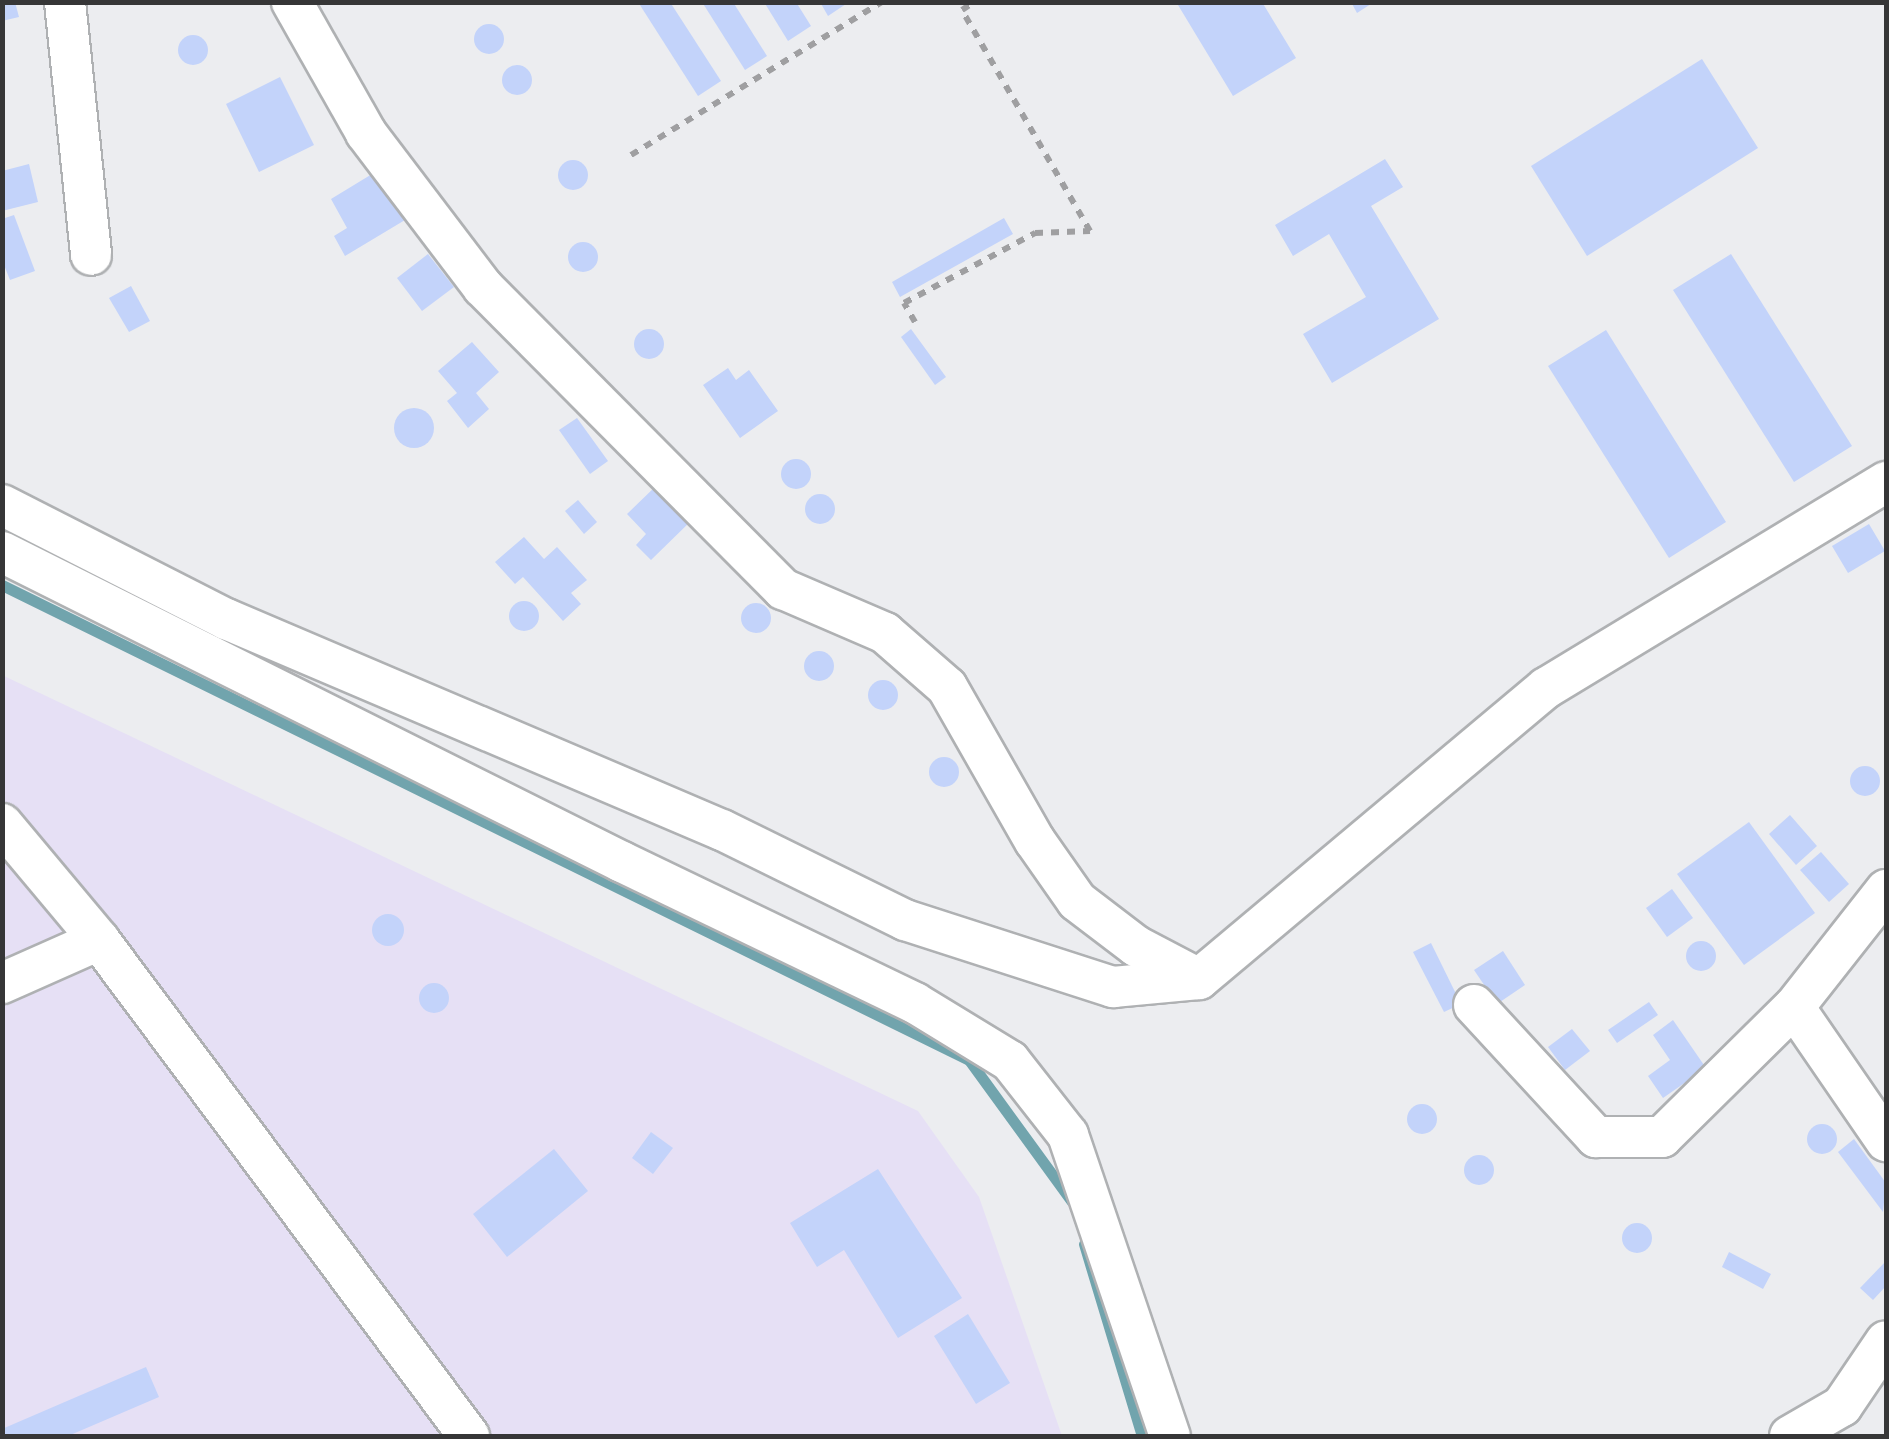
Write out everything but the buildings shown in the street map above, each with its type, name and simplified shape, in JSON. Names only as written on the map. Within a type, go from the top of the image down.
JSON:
[{"type":"street","points":[[64,2],[91,254]]},
{"type":"street","points":[[292,2],[366,133],[483,286],[784,589],[885,633],[946,687],[1035,841],[1077,901],[1136,946],[1199,979]]},
{"type":"street","points":[[2,505],[226,620],[722,830],[906,920],[1113,987],[1199,979],[1546,688],[1886,482]]},
{"type":"street","points":[[2,552],[915,1004],[1010,1060],[1068,1135],[1170,1436]]},
{"type":"street","points":[[2,824],[98,940],[469,1436]]},
{"type":"street","points":[[1474,1005],[1596,1137],[1662,1138],[1794,1007],[1886,890]]},
{"type":"street","points":[[2,983],[98,940]]},
{"type":"street","points":[[1794,1007],[1886,1141]]},
{"type":"street","points":[[1790,1436],[1842,1406],[1886,1341]]},
{"type":"path","points":[[631,155],[882,2]]},
{"type":"path","points":[[914,322],[904,302],[1035,233],[1090,231],[959,6],[974,2]]},
{"type":"shaded area","points":[[2,675],[918,1111],[979,1197],[1062,1436],[3,1436]]},
{"type":"waterway","points":[[2,585],[969,1060],[1072,1202]]},
{"type":"waterway","points":[[1084,1244],[1142,1436]]}]
